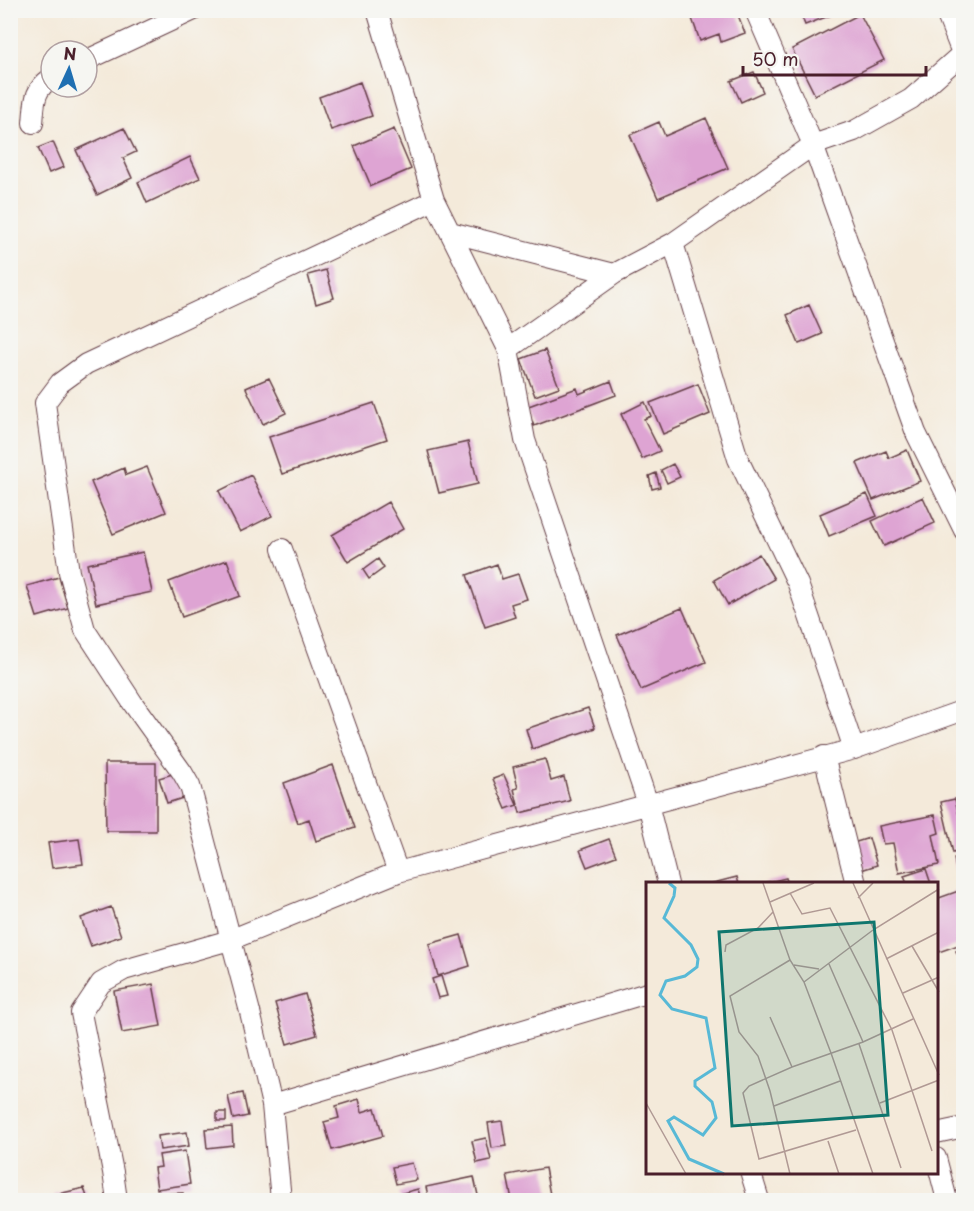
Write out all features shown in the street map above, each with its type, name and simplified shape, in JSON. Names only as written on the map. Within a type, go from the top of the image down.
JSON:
[{"type":"street","points":[[99,54],[194,10]]},
{"type":"street","points":[[377,10],[434,200],[508,349],[525,440],[648,804],[668,882]]},
{"type":"street","points":[[754,10],[813,145],[916,433],[963,530]]},
{"type":"street","points":[[508,349],[614,274],[673,243],[813,145],[854,131],[911,99],[963,54],[945,10]]},
{"type":"street","points":[[33,123],[35,96],[39,89]]},
{"type":"street","points":[[280,1200],[272,1105],[250,1012],[190,786],[85,630],[69,572],[45,403],[60,383],[86,364],[434,200]]},
{"type":"street","points":[[450,232],[614,274]]},
{"type":"street","points":[[673,243],[738,459],[798,584],[854,749]]},
{"type":"street","points":[[282,549],[398,872]]},
{"type":"street","points":[[117,1200],[81,1013],[101,983],[123,970],[230,940],[398,872],[854,749],[963,710]]},
{"type":"street","points":[[824,756],[855,882]]},
{"type":"street","points":[[272,1105],[646,993]]},
{"type":"street","points":[[938,1133],[963,1127]]},
{"type":"street","points":[[938,1166],[947,1200]]},
{"type":"street","points":[[752,1175],[759,1200]]},
{"type":"building","points":[[689,10],[736,10],[745,33],[721,42],[719,34],[700,41]]},
{"type":"building","points":[[799,10],[842,10],[842,11],[805,25]]},
{"type":"building","points":[[860,14],[884,60],[815,95],[792,49]]},
{"type":"building","points":[[754,72],[763,92],[741,102],[731,81]]},
{"type":"building","points":[[360,82],[372,116],[331,130],[319,97]]},
{"type":"building","points":[[706,118],[728,168],[658,198],[630,135],[659,122],[665,136]]},
{"type":"building","points":[[124,128],[136,152],[123,158],[132,178],[97,195],[76,150]]},
{"type":"building","points":[[394,129],[411,169],[371,186],[354,146]]},
{"type":"building","points":[[53,142],[64,167],[49,173],[38,148]]},
{"type":"building","points":[[190,157],[200,178],[147,203],[138,182]]},
{"type":"building","points":[[326,270],[334,298],[316,304],[308,275]]},
{"type":"building","points":[[809,305],[822,334],[799,344],[787,315]]},
{"type":"building","points":[[545,350],[559,387],[535,396],[521,359]]},
{"type":"building","points":[[269,378],[286,413],[263,424],[246,388]]},
{"type":"building","points":[[611,381],[616,395],[534,426],[526,407],[577,388],[579,394]]},
{"type":"building","points":[[698,384],[710,414],[663,434],[650,403]]},
{"type":"building","points":[[645,402],[651,416],[644,419],[660,451],[642,459],[621,414]]},
{"type":"building","points":[[374,403],[387,439],[282,474],[269,437]]},
{"type":"building","points":[[468,442],[478,484],[439,493],[428,451]]},
{"type":"building","points":[[907,450],[920,481],[873,500],[857,463],[886,451],[889,458]]},
{"type":"building","points":[[673,464],[680,477],[667,483],[661,470]]},
{"type":"building","points":[[147,467],[166,512],[113,534],[91,482],[124,468],[126,475]]},
{"type":"building","points":[[656,473],[660,487],[652,489],[649,476]]},
{"type":"building","points":[[251,475],[272,516],[240,532],[219,491]]},
{"type":"building","points":[[867,494],[877,516],[829,536],[820,514]]},
{"type":"building","points":[[923,497],[935,523],[884,546],[872,521]]},
{"type":"building","points":[[388,502],[403,529],[348,562],[332,535]]},
{"type":"building","points":[[143,552],[152,592],[96,604],[87,564]]},
{"type":"building","points":[[759,554],[774,579],[728,605],[714,580]]},
{"type":"building","points":[[378,559],[384,568],[369,579],[363,570]]},
{"type":"building","points":[[227,560],[240,596],[182,617],[169,582]]},
{"type":"building","points":[[497,564],[502,579],[518,574],[527,599],[511,604],[515,617],[485,627],[467,575]]},
{"type":"building","points":[[59,577],[68,608],[37,617],[27,586]]},
{"type":"building","points":[[682,608],[706,662],[641,690],[617,635]]},
{"type":"building","points":[[588,708],[595,728],[532,749],[526,729]]},
{"type":"building","points":[[545,759],[551,781],[564,777],[570,801],[520,813],[514,789],[518,788],[513,767]]},
{"type":"building","points":[[105,763],[156,763],[156,831],[106,831]]},
{"type":"building","points":[[333,765],[355,828],[316,841],[309,819],[298,823],[284,783]]},
{"type":"building","points":[[176,773],[183,798],[167,803],[159,778]]},
{"type":"building","points":[[504,775],[517,805],[506,809],[493,779]]},
{"type":"building","points":[[955,799],[964,836],[964,850],[953,853],[941,802]]},
{"type":"building","points":[[935,815],[939,833],[933,835],[939,865],[899,873],[893,843],[883,844],[879,826]]},
{"type":"building","points":[[869,838],[877,865],[858,871],[850,844]]},
{"type":"building","points":[[79,839],[83,864],[52,868],[48,843]]},
{"type":"building","points":[[609,839],[616,856],[587,867],[580,850]]},
{"type":"building","points":[[964,856],[964,874],[957,875],[954,858]]},
{"type":"building","points":[[926,869],[930,882],[906,882],[904,876]]},
{"type":"building","points":[[737,877],[738,882],[717,882]]},
{"type":"building","points":[[786,878],[787,882],[769,882]]},
{"type":"building","points":[[964,889],[964,943],[938,952],[938,898]]},
{"type":"building","points":[[111,907],[121,936],[91,946],[81,918]]},
{"type":"building","points":[[461,935],[470,966],[438,976],[429,944]]},
{"type":"building","points":[[964,949],[964,963],[961,963],[956,951]]},
{"type":"building","points":[[441,976],[447,996],[438,998],[432,979]]},
{"type":"building","points":[[153,984],[161,1026],[122,1033],[114,991]]},
{"type":"building","points":[[305,994],[317,1035],[287,1044],[275,1003]]},
{"type":"building","points":[[243,1093],[248,1116],[233,1119],[228,1096]]},
{"type":"building","points":[[359,1099],[362,1112],[375,1108],[383,1136],[332,1150],[324,1122],[339,1118],[336,1106]]},
{"type":"building","points":[[217,1112],[226,1112],[226,1121],[217,1121]]},
{"type":"building","points":[[502,1121],[506,1146],[492,1148],[488,1123]]},
{"type":"building","points":[[232,1127],[233,1145],[207,1148],[205,1129]]},
{"type":"building","points":[[187,1132],[189,1146],[160,1150],[158,1136]]},
{"type":"building","points":[[486,1138],[491,1160],[477,1163],[472,1141]]},
{"type":"building","points":[[185,1151],[190,1184],[157,1189],[154,1168],[161,1167],[159,1155]]},
{"type":"building","points":[[412,1163],[417,1180],[396,1184],[392,1167]]},
{"type":"building","points":[[545,1168],[551,1200],[512,1200],[507,1175]]},
{"type":"building","points":[[474,1177],[479,1200],[429,1200],[426,1187]]},
{"type":"building","points":[[84,1188],[88,1200],[55,1200],[54,1195]]},
{"type":"building","points":[[418,1189],[421,1200],[401,1200],[399,1194]]},
{"type":"building","points":[[183,1193],[184,1200],[158,1200],[158,1194]]}]
